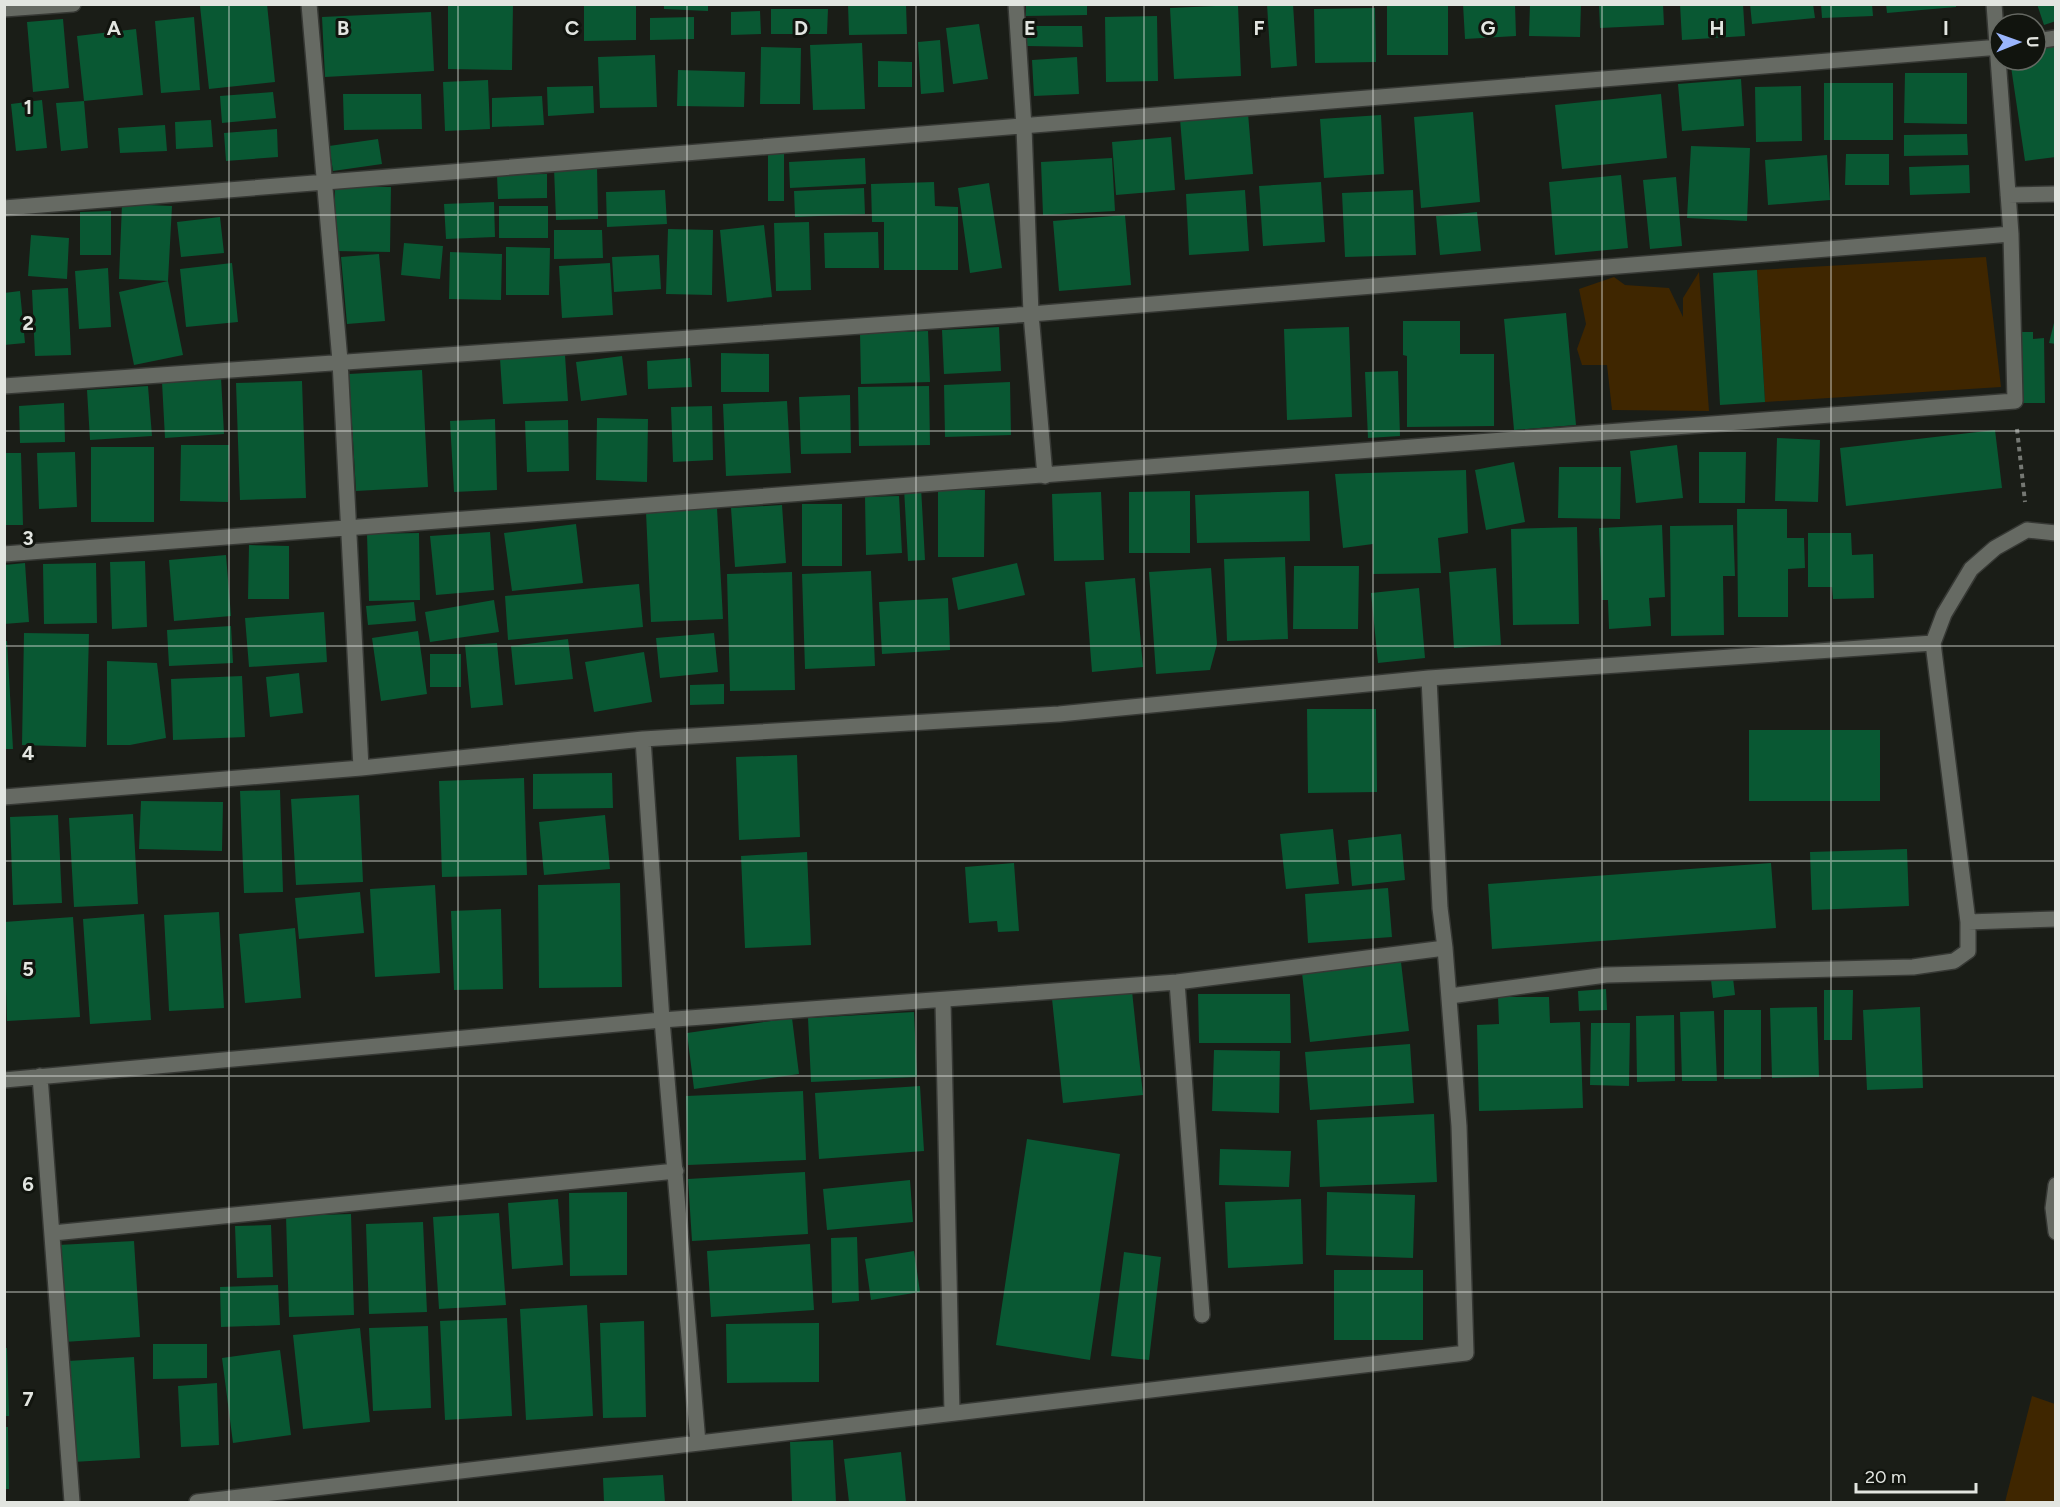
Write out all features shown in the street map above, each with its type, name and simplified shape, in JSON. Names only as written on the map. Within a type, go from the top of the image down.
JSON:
[{"type":"street","points":[[4,9],[73,4]]},
{"type":"street","points":[[309,4],[340,361],[347,530],[362,768]]},
{"type":"street","points":[[1016,4],[1024,127],[1031,314],[1045,476]]},
{"type":"street","points":[[4,208],[1988,48]]},
{"type":"street","points":[[4,554],[347,530],[2014,402],[2011,234],[2000,72]]},
{"type":"street","points":[[2008,195],[2055,194]]},
{"type":"street","points":[[4,387],[340,361],[1031,314],[2011,234]]},
{"type":"street","points":[[1450,996],[1606,975],[1913,968],[1954,961],[1968,951],[1968,922],[1933,643],[1944,614],[1971,569],[1995,548],[2027,530],[2055,533]]},
{"type":"street","points":[[4,797],[362,768],[643,739],[1059,714],[1429,678],[1933,643]]},
{"type":"street","points":[[197,1503],[1466,1353],[1459,1126],[1450,996],[1440,908],[1429,678]]},
{"type":"street","points":[[643,739],[662,1020],[698,1443]]},
{"type":"street","points":[[1968,922],[2055,919]]},
{"type":"street","points":[[4,1080],[662,1020],[1177,982],[1445,948]]},
{"type":"street","points":[[1177,982],[1202,1315]]},
{"type":"street","points":[[943,1001],[952,1413]]},
{"type":"street","points":[[40,1076],[72,1503]]},
{"type":"street","points":[[53,1233],[676,1171]]},
{"type":"street","points":[[2055,1185],[2052,1208],[2055,1233]]},
{"type":"path","points":[[2014,402],[2027,530]]},
{"type":"shaded area","points":[[1986,257],[2001,387],[1765,402],[1757,270]]},
{"type":"shaded area","points":[[1699,272],[1709,411],[1612,410],[1607,365],[1582,365],[1577,349],[1586,324],[1579,289],[1614,277],[1625,285],[1669,288],[1683,317],[1683,298]]},
{"type":"shaded area","points":[[2032,1396],[2055,1404],[2055,1502],[2005,1502]]},
{"type":"building","points":[[267,4],[275,82],[209,89],[200,6]]},
{"type":"building","points":[[448,4],[513,4],[512,70],[448,69]]},
{"type":"building","points":[[584,4],[636,4],[636,40],[584,41]]},
{"type":"building","points":[[848,4],[906,4],[907,34],[849,35]]},
{"type":"building","points":[[1026,4],[1087,4],[1087,15],[1026,16]]},
{"type":"building","points":[[1267,4],[1293,4],[1297,66],[1271,68]]},
{"type":"building","points":[[1387,4],[1448,4],[1448,55],[1387,55]]},
{"type":"building","points":[[1463,4],[1515,4],[1516,36],[1465,39]]},
{"type":"building","points":[[1530,4],[1581,4],[1580,37],[1529,36]]},
{"type":"building","points":[[1599,4],[1663,4],[1664,25],[1600,28]]},
{"type":"building","points":[[1680,4],[1743,4],[1745,36],[1682,40]]},
{"type":"building","points":[[1750,4],[1813,4],[1815,18],[1752,24]]},
{"type":"building","points":[[1821,4],[1872,4],[1873,16],[1822,18]]},
{"type":"building","points":[[1886,4],[1956,4],[1956,7],[1887,13]]},
{"type":"building","points":[[2037,4],[2056,4],[2056,21],[2048,24],[2048,12],[2040,12]]},
{"type":"building","points":[[664,5],[708,5],[708,11],[664,9]]},
{"type":"building","points":[[1238,5],[1241,76],[1174,79],[1170,8]]},
{"type":"building","points":[[1375,8],[1376,62],[1315,63],[1314,9]]},
{"type":"building","points":[[771,9],[828,9],[827,34],[771,34]]},
{"type":"building","points":[[760,11],[761,34],[731,35],[731,12]]},
{"type":"building","points":[[431,12],[434,71],[325,77],[322,17]]},
{"type":"building","points":[[1157,16],[1158,81],[1106,82],[1105,17]]},
{"type":"building","points":[[194,17],[200,90],[161,93],[155,21]]},
{"type":"building","points":[[694,17],[694,39],[650,40],[650,18]]},
{"type":"building","points":[[63,19],[69,88],[33,92],[27,22]]},
{"type":"building","points":[[979,24],[988,79],[953,84],[946,28]]},
{"type":"building","points":[[1027,26],[1082,26],[1083,47],[1027,46]]},
{"type":"building","points":[[136,29],[143,95],[84,101],[77,36]]},
{"type":"building","points":[[940,40],[944,92],[921,94],[918,42]]},
{"type":"building","points":[[862,43],[865,109],[813,110],[810,45]]},
{"type":"building","points":[[2056,45],[2056,157],[2025,161],[2012,72],[2048,72],[2048,46]]},
{"type":"building","points":[[761,47],[801,48],[800,104],[760,104]]},
{"type":"building","points":[[655,55],[657,107],[600,108],[598,57]]},
{"type":"building","points":[[1077,57],[1079,94],[1034,96],[1032,60]]},
{"type":"building","points":[[878,61],[912,62],[912,87],[878,87]]},
{"type":"building","points":[[678,70],[745,72],[744,107],[677,106]]},
{"type":"building","points":[[1905,73],[1967,73],[1967,124],[1904,123]]},
{"type":"building","points":[[1741,79],[1744,126],[1682,131],[1678,84]]},
{"type":"building","points":[[488,80],[490,129],[445,131],[443,82]]},
{"type":"building","points":[[1824,83],[1893,83],[1893,140],[1824,140]]},
{"type":"building","points":[[593,86],[594,113],[548,116],[547,87]]},
{"type":"building","points":[[1801,86],[1802,141],[1756,142],[1755,87]]},
{"type":"building","points":[[273,92],[276,118],[222,123],[220,96]]},
{"type":"building","points":[[343,94],[421,94],[422,129],[344,130]]},
{"type":"building","points":[[1661,94],[1667,158],[1562,169],[1555,105]]},
{"type":"building","points":[[542,96],[544,125],[492,127],[492,98]]},
{"type":"building","points":[[42,100],[47,148],[16,151],[11,104]]},
{"type":"building","points":[[84,101],[88,148],[61,151],[56,103]]},
{"type":"building","points":[[1473,112],[1480,202],[1421,208],[1414,117]]},
{"type":"building","points":[[1248,113],[1253,174],[1185,180],[1180,119]]},
{"type":"building","points":[[1381,115],[1384,174],[1324,178],[1320,119]]},
{"type":"building","points":[[211,120],[213,147],[176,149],[175,122]]},
{"type":"building","points":[[165,125],[167,151],[120,153],[118,128]]},
{"type":"building","points":[[277,129],[278,157],[226,161],[224,133]]},
{"type":"building","points":[[1967,134],[1968,155],[1904,156],[1904,135]]},
{"type":"building","points":[[1171,137],[1175,190],[1116,195],[1112,142]]},
{"type":"building","points":[[378,139],[382,164],[333,171],[329,146]]},
{"type":"building","points":[[1691,146],[1750,148],[1747,221],[1687,218]]},
{"type":"building","points":[[768,152],[784,153],[784,201],[768,201]]},
{"type":"building","points":[[1846,154],[1889,154],[1889,185],[1845,185]]},
{"type":"building","points":[[1827,155],[1830,200],[1768,205],[1765,160]]},
{"type":"building","points":[[865,158],[866,184],[790,188],[789,162]]},
{"type":"building","points":[[1112,158],[1115,211],[1043,215],[1041,162]]},
{"type":"building","points":[[1969,165],[1970,193],[1910,195],[1909,167]]},
{"type":"building","points":[[597,167],[598,219],[556,220],[554,168]]},
{"type":"building","points":[[547,174],[547,198],[498,199],[497,175]]},
{"type":"building","points":[[1621,175],[1628,248],[1555,255],[1549,182]]},
{"type":"building","points":[[1676,177],[1682,246],[1650,249],[1643,180]]},
{"type":"building","points":[[934,182],[935,206],[958,207],[958,270],[884,270],[884,222],[872,222],[871,184]]},
{"type":"building","points":[[1321,182],[1325,242],[1263,246],[1259,186]]},
{"type":"building","points":[[989,183],[1002,268],[970,273],[958,188]]},
{"type":"building","points":[[335,187],[391,187],[390,252],[335,251]]},
{"type":"building","points":[[864,188],[865,214],[795,217],[794,191]]},
{"type":"building","points":[[665,190],[667,224],[607,227],[606,192]]},
{"type":"building","points":[[1245,190],[1249,251],[1189,255],[1186,194]]},
{"type":"building","points":[[1413,190],[1416,255],[1345,257],[1342,193]]},
{"type":"building","points":[[494,202],[495,237],[446,239],[444,204]]},
{"type":"building","points":[[122,204],[172,206],[168,281],[119,279]]},
{"type":"building","points":[[499,206],[548,206],[548,238],[499,238]]},
{"type":"building","points":[[111,211],[111,255],[80,255],[80,212]]},
{"type":"building","points":[[1477,212],[1481,251],[1440,255],[1436,216]]},
{"type":"building","points":[[1125,215],[1131,285],[1059,291],[1053,221]]},
{"type":"building","points":[[220,217],[224,253],[181,257],[177,222]]},
{"type":"building","points":[[809,222],[811,290],[776,291],[774,223]]},
{"type":"building","points":[[764,225],[772,297],[727,302],[720,230]]},
{"type":"building","points":[[668,229],[713,230],[712,295],[666,294]]},
{"type":"building","points":[[554,230],[602,230],[603,258],[554,259]]},
{"type":"building","points":[[878,232],[879,268],[825,268],[824,233]]},
{"type":"building","points":[[31,235],[69,238],[67,279],[28,276]]},
{"type":"building","points":[[404,243],[443,246],[440,279],[401,275]]},
{"type":"building","points":[[506,247],[550,248],[549,295],[506,295]]},
{"type":"building","points":[[450,252],[502,254],[501,300],[449,299]]},
{"type":"building","points":[[379,254],[385,321],[347,324],[341,257]]},
{"type":"building","points":[[659,255],[661,289],[614,292],[612,257]]},
{"type":"building","points":[[232,263],[238,322],[186,327],[180,269]]},
{"type":"building","points":[[610,263],[613,315],[562,318],[559,266]]},
{"type":"building","points":[[108,268],[111,327],[79,329],[75,271]]},
{"type":"building","points":[[1757,270],[1765,402],[1720,405],[1713,273]]},
{"type":"building","points":[[168,281],[183,355],[134,365],[119,292]]},
{"type":"building","points":[[68,288],[71,355],[35,356],[32,290]]},
{"type":"building","points":[[20,291],[25,343],[4,345],[4,293]]},
{"type":"building","points":[[1566,313],[1576,425],[1514,430],[1504,319]]},
{"type":"building","points":[[2056,319],[2056,344],[2049,343]]},
{"type":"building","points":[[1403,321],[1460,321],[1460,354],[1494,354],[1494,426],[1407,427],[1407,356],[1403,355]]},
{"type":"building","points":[[999,327],[1001,371],[944,374],[942,330]]},
{"type":"building","points":[[1349,327],[1352,417],[1287,420],[1284,329]]},
{"type":"building","points":[[928,331],[930,382],[861,384],[860,333]]},
{"type":"building","points":[[2019,332],[2033,332],[2033,339],[2044,338],[2045,403],[2023,403],[2022,379],[2016,379]]},
{"type":"building","points":[[721,353],[769,354],[769,392],[721,392]]},
{"type":"building","points":[[565,355],[568,401],[503,404],[500,359]]},
{"type":"building","points":[[622,356],[627,395],[581,401],[576,362]]},
{"type":"building","points":[[690,358],[692,387],[648,389],[647,361]]},
{"type":"building","points":[[422,370],[428,487],[356,491],[349,374]]},
{"type":"building","points":[[1398,371],[1400,436],[1368,438],[1365,372]]},
{"type":"building","points":[[221,377],[224,434],[165,438],[162,382]]},
{"type":"building","points":[[302,381],[306,498],[240,500],[236,383]]},
{"type":"building","points":[[1010,382],[1011,435],[945,437],[944,385]]},
{"type":"building","points":[[148,386],[152,436],[90,440],[87,390]]},
{"type":"building","points":[[929,386],[930,445],[859,446],[858,387]]},
{"type":"building","points":[[850,395],[851,453],[801,454],[799,397]]},
{"type":"building","points":[[787,401],[791,473],[726,476],[723,404]]},
{"type":"building","points":[[64,403],[65,442],[20,443],[19,406]]},
{"type":"building","points":[[712,406],[713,460],[673,462],[671,407]]},
{"type":"building","points":[[597,418],[648,419],[647,482],[596,480]]},
{"type":"building","points":[[495,419],[497,490],[454,492],[450,421]]},
{"type":"building","points":[[568,420],[569,471],[527,472],[525,421]]},
{"type":"building","points":[[1995,430],[2002,488],[1846,506],[1840,448]]},
{"type":"building","points":[[1777,438],[1820,440],[1818,502],[1775,501]]},
{"type":"building","points":[[181,445],[229,445],[228,502],[180,501]]},
{"type":"building","points":[[1677,445],[1683,498],[1636,503],[1630,451]]},
{"type":"building","points":[[91,447],[154,447],[154,522],[91,522]]},
{"type":"building","points":[[75,452],[77,507],[39,509],[37,453]]},
{"type":"building","points":[[1699,452],[1746,452],[1745,503],[1699,503]]},
{"type":"building","points":[[4,453],[21,453],[23,525],[4,525]]},
{"type":"building","points":[[1514,462],[1525,522],[1486,530],[1475,470]]},
{"type":"building","points":[[1559,467],[1621,467],[1620,519],[1558,518]]},
{"type":"building","points":[[1466,470],[1468,533],[1438,538],[1441,573],[1373,574],[1373,544],[1343,548],[1335,474]]},
{"type":"building","points":[[921,487],[925,560],[908,561],[904,488]]},
{"type":"building","points":[[938,489],[985,490],[984,557],[938,557]]},
{"type":"building","points":[[1190,491],[1190,553],[1129,553],[1129,492]]},
{"type":"building","points":[[1309,491],[1310,541],[1197,543],[1195,495]]},
{"type":"building","points":[[1101,492],[1104,560],[1054,561],[1052,494]]},
{"type":"building","points":[[899,496],[902,553],[866,555],[865,497]]},
{"type":"building","points":[[802,504],[842,504],[842,566],[802,566]]},
{"type":"building","points":[[782,505],[786,563],[735,567],[731,508]]},
{"type":"building","points":[[717,508],[723,619],[651,622],[646,512]]},
{"type":"building","points":[[1737,509],[1787,509],[1787,538],[1804,538],[1805,568],[1788,569],[1788,617],[1738,617]]},
{"type":"building","points":[[576,524],[583,583],[512,591],[504,533]]},
{"type":"building","points":[[1662,525],[1665,597],[1649,598],[1651,626],[1609,629],[1608,600],[1602,600],[1599,528]]},
{"type":"building","points":[[1733,525],[1735,576],[1723,576],[1724,635],[1671,636],[1670,526]]},
{"type":"building","points":[[1577,527],[1579,624],[1513,625],[1511,529]]},
{"type":"building","points":[[490,532],[494,590],[436,595],[430,536]]},
{"type":"building","points":[[419,533],[420,600],[369,601],[367,534]]},
{"type":"building","points":[[1808,533],[1851,533],[1852,555],[1873,554],[1874,598],[1833,599],[1832,587],[1808,587]]},
{"type":"building","points":[[249,545],[289,546],[289,599],[248,599]]},
{"type":"building","points":[[226,555],[231,616],[174,621],[169,560]]},
{"type":"building","points":[[1285,557],[1288,639],[1227,641],[1224,559]]},
{"type":"building","points":[[145,561],[147,627],[112,629],[110,562]]},
{"type":"building","points":[[25,563],[29,622],[4,624],[4,565]]},
{"type":"building","points":[[96,563],[97,623],[44,624],[43,564]]},
{"type":"building","points":[[1017,563],[1025,595],[958,610],[952,578]]},
{"type":"building","points":[[1294,566],[1359,566],[1358,629],[1293,629]]},
{"type":"building","points":[[1211,568],[1217,644],[1210,670],[1156,674],[1149,572]]},
{"type":"building","points":[[1496,568],[1501,645],[1454,648],[1449,572]]},
{"type":"building","points":[[871,571],[875,666],[805,669],[802,574]]},
{"type":"building","points":[[792,572],[795,690],[730,691],[727,574]]},
{"type":"building","points":[[1135,578],[1143,667],[1092,672],[1085,582]]},
{"type":"building","points":[[639,584],[643,627],[508,640],[505,596]]},
{"type":"building","points":[[1419,588],[1425,658],[1378,663],[1371,593]]},
{"type":"building","points":[[948,598],[950,650],[882,654],[879,602]]},
{"type":"building","points":[[494,600],[499,632],[430,642],[425,612]]},
{"type":"building","points":[[414,602],[416,621],[368,625],[366,606]]},
{"type":"building","points":[[324,612],[327,662],[249,667],[245,618]]},
{"type":"building","points":[[231,626],[233,663],[169,666],[167,630]]},
{"type":"building","points":[[418,631],[427,694],[381,701],[372,638]]},
{"type":"building","points":[[24,633],[89,634],[86,747],[22,745]]},
{"type":"building","points":[[714,633],[718,672],[660,678],[656,638]]},
{"type":"building","points":[[568,639],[573,679],[515,685],[511,646]]},
{"type":"building","points":[[4,641],[7,641],[13,749],[4,749]]},
{"type":"building","points":[[497,643],[503,705],[471,708],[465,645]]},
{"type":"building","points":[[644,652],[652,702],[594,712],[585,662]]},
{"type":"building","points":[[430,654],[461,654],[461,687],[430,687]]},
{"type":"building","points":[[107,661],[157,663],[166,738],[130,745],[107,745]]},
{"type":"building","points":[[299,673],[303,713],[270,717],[266,677]]},
{"type":"building","points":[[242,676],[245,737],[173,740],[171,679]]},
{"type":"building","points":[[724,684],[724,704],[690,705],[690,685]]},
{"type":"building","points":[[1307,709],[1376,709],[1377,792],[1308,793]]},
{"type":"building","points":[[1749,730],[1880,730],[1880,801],[1749,801]]},
{"type":"building","points":[[797,755],[800,837],[739,840],[736,757]]},
{"type":"building","points":[[612,773],[613,808],[533,809],[533,774]]},
{"type":"building","points":[[524,778],[527,875],[442,877],[439,781]]},
{"type":"building","points":[[280,790],[283,892],[244,893],[240,791]]},
{"type":"building","points":[[359,795],[363,882],[296,885],[291,799]]},
{"type":"building","points":[[141,801],[223,802],[222,851],[139,849]]},
{"type":"building","points":[[133,814],[138,904],[74,907],[69,818]]},
{"type":"building","points":[[58,815],[62,903],[13,905],[10,817]]},
{"type":"building","points":[[605,815],[610,869],[544,875],[539,822]]},
{"type":"building","points":[[1333,829],[1339,884],[1286,889],[1280,834]]},
{"type":"building","points":[[1401,834],[1405,880],[1352,886],[1348,840]]},
{"type":"building","points":[[1907,849],[1909,906],[1812,910],[1810,852]]},
{"type":"building","points":[[807,852],[811,945],[745,948],[741,856]]},
{"type":"building","points":[[1014,863],[1019,931],[998,932],[997,921],[969,923],[965,867]]},
{"type":"building","points":[[1771,863],[1776,928],[1492,949],[1488,884]]},
{"type":"building","points":[[620,883],[622,987],[539,988],[538,885]]},
{"type":"building","points":[[435,885],[440,973],[375,977],[370,889]]},
{"type":"building","points":[[1388,888],[1392,937],[1308,943],[1305,894]]},
{"type":"building","points":[[360,892],[364,933],[299,939],[295,898]]},
{"type":"building","points":[[501,909],[503,989],[454,990],[451,911]]},
{"type":"building","points":[[219,912],[224,1008],[169,1011],[164,915]]},
{"type":"building","points":[[144,914],[151,1020],[90,1024],[83,919]]},
{"type":"building","points":[[73,917],[80,1017],[7,1021],[4,922]]},
{"type":"building","points":[[295,928],[301,998],[245,1003],[239,934]]},
{"type":"building","points":[[1401,962],[1409,1031],[1310,1042],[1302,973]]},
{"type":"building","points":[[1733,978],[1735,995],[1713,998],[1711,980]]},
{"type":"building","points":[[1606,989],[1607,1010],[1579,1011],[1578,991]]},
{"type":"building","points":[[1824,990],[1853,990],[1852,1040],[1824,1040]]},
{"type":"building","points":[[1132,991],[1143,1095],[1063,1103],[1052,999]]},
{"type":"building","points":[[1198,994],[1290,994],[1291,1043],[1199,1043]]},
{"type":"building","points":[[1498,997],[1549,997],[1550,1023],[1580,1022],[1583,1108],[1479,1111],[1477,1025],[1499,1024]]},
{"type":"building","points":[[1817,1007],[1819,1077],[1772,1078],[1770,1008]]},
{"type":"building","points":[[1920,1007],[1923,1088],[1867,1090],[1863,1010]]},
{"type":"building","points":[[1724,1010],[1761,1010],[1761,1079],[1724,1079]]},
{"type":"building","points":[[1714,1011],[1717,1081],[1682,1081],[1680,1012]]},
{"type":"building","points":[[914,1012],[917,1077],[811,1082],[808,1018]]},
{"type":"building","points":[[1674,1015],[1675,1081],[1637,1082],[1636,1016]]},
{"type":"building","points":[[792,1018],[799,1074],[694,1089],[687,1033]]},
{"type":"building","points":[[1591,1023],[1630,1023],[1629,1086],[1590,1085]]},
{"type":"building","points":[[1410,1044],[1414,1103],[1310,1110],[1305,1052]]},
{"type":"building","points":[[1214,1050],[1280,1051],[1279,1113],[1212,1111]]},
{"type":"building","points":[[920,1086],[924,1151],[819,1159],[815,1093]]},
{"type":"building","points":[[803,1091],[806,1160],[688,1165],[686,1096]]},
{"type":"building","points":[[1434,1114],[1437,1182],[1320,1187],[1317,1120]]},
{"type":"building","points":[[1027,1139],[1120,1154],[1090,1360],[996,1345]]},
{"type":"building","points":[[1220,1149],[1291,1151],[1289,1187],[1219,1185]]},
{"type":"building","points":[[805,1172],[808,1234],[692,1241],[688,1179]]},
{"type":"building","points":[[910,1180],[913,1222],[827,1230],[823,1189]]},
{"type":"building","points":[[627,1192],[627,1275],[570,1276],[569,1193]]},
{"type":"building","points":[[1327,1192],[1415,1195],[1413,1258],[1326,1255]]},
{"type":"building","points":[[558,1199],[563,1265],[512,1269],[508,1203]]},
{"type":"building","points":[[1301,1199],[1303,1264],[1228,1268],[1225,1202]]},
{"type":"building","points":[[499,1213],[506,1305],[439,1309],[433,1217]]},
{"type":"building","points":[[351,1214],[354,1315],[289,1317],[286,1216]]},
{"type":"building","points":[[423,1222],[427,1312],[369,1314],[366,1224]]},
{"type":"building","points":[[271,1225],[273,1277],[237,1278],[235,1226]]},
{"type":"building","points":[[857,1237],[859,1301],[832,1303],[831,1238]]},
{"type":"building","points":[[134,1241],[140,1337],[64,1342],[58,1245]]},
{"type":"building","points":[[810,1244],[814,1310],[711,1317],[707,1251]]},
{"type":"building","points":[[914,1251],[920,1292],[871,1300],[865,1259]]},
{"type":"building","points":[[1124,1252],[1161,1257],[1149,1360],[1111,1356]]},
{"type":"building","points":[[1334,1270],[1423,1270],[1423,1340],[1334,1340]]},
{"type":"building","points":[[278,1285],[280,1325],[221,1327],[220,1287]]},
{"type":"building","points":[[587,1305],[593,1416],[526,1420],[520,1309]]},
{"type":"building","points":[[507,1318],[512,1416],[445,1420],[440,1321]]},
{"type":"building","points":[[644,1321],[646,1417],[603,1418],[600,1323]]},
{"type":"building","points":[[819,1323],[819,1382],[727,1383],[726,1324]]},
{"type":"building","points":[[428,1326],[431,1408],[373,1411],[369,1328]]},
{"type":"building","points":[[360,1328],[370,1422],[303,1429],[293,1335]]},
{"type":"building","points":[[153,1344],[207,1344],[207,1378],[153,1379]]},
{"type":"building","points":[[4,1348],[7,1348],[9,1416],[4,1416]]},
{"type":"building","points":[[280,1350],[291,1435],[233,1443],[222,1358]]},
{"type":"building","points":[[134,1357],[140,1458],[73,1462],[68,1361]]},
{"type":"building","points":[[217,1383],[219,1445],[181,1447],[178,1386]]},
{"type":"building","points":[[4,1427],[8,1427],[9,1489],[4,1489]]},
{"type":"building","points":[[833,1440],[836,1502],[792,1502],[790,1442]]},
{"type":"building","points":[[901,1452],[906,1502],[849,1502],[844,1459]]},
{"type":"building","points":[[663,1475],[665,1502],[604,1502],[603,1478]]}]
